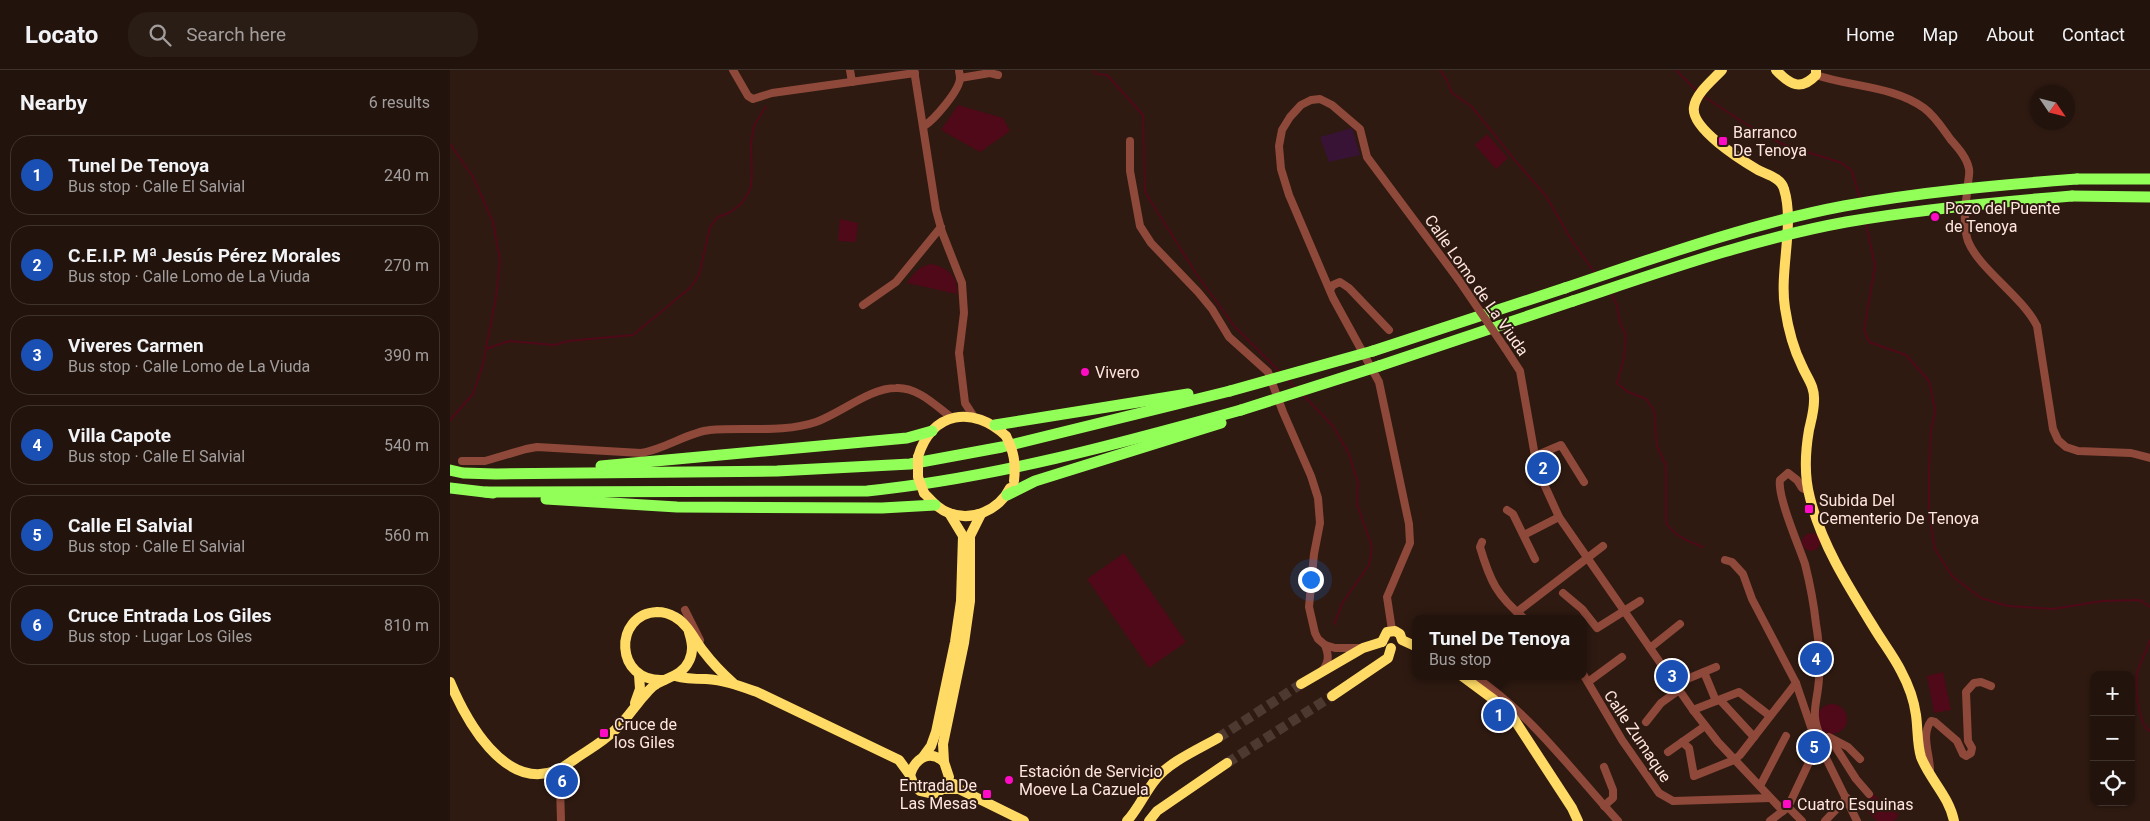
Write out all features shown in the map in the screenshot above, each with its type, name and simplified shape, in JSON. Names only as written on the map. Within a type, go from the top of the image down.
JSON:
[{"type":"highway","points":[[450,470],[463,473],[777,471],[910,464],[1002,447],[1372,351],[1721,236],[1844,206],[1959,189],[2077,179],[2150,179]]},
{"type":"highway","points":[[1007,495],[1035,481],[1722,252],[1845,222],[1960,205],[2072,196],[2150,197]]},
{"type":"highway","points":[[995,425],[1229,388]]},
{"type":"highway","points":[[486,492],[867,491],[926,485],[1023,466],[1243,412]]},
{"type":"highway","points":[[515,473],[854,444],[907,438],[932,430]]},
{"type":"highway","points":[[450,488],[542,498],[677,507],[882,508],[936,505]]},
{"type":"main road","points":[[1776,70],[1786,80],[1798,85],[1809,83],[1816,72]]},
{"type":"main road","points":[[1719,73],[1696,99],[1693,108],[1694,116],[1704,129],[1739,157],[1774,177],[1783,186],[1785,191],[1787,218],[1783,284],[1785,307],[1792,339],[1802,366],[1811,381],[1814,400],[1806,452],[1805,474],[1808,491],[1820,526],[1845,580],[1901,670],[1916,713],[1918,744],[1922,758],[1947,799],[1954,821]]},
{"type":"main road","points":[[974,417],[995,425],[1006,436],[1014,450],[1016,465],[1014,481],[1007,495],[996,506],[981,514],[965,516],[949,513],[936,505],[924,493],[918,477],[918,457],[922,444],[932,430],[951,419],[974,417]]},
{"type":"main road","points":[[910,775],[912,767],[931,746],[936,732],[955,642],[961,600],[963,536],[949,513]]},
{"type":"main road","points":[[981,514],[970,536],[970,601],[964,643],[943,744],[944,762],[949,777],[959,789],[1024,821]]},
{"type":"main road","points":[[733,684],[676,617],[657,612],[648,614],[638,619],[630,628],[625,639],[624,650],[628,662],[640,675],[655,680],[670,678],[707,679],[733,684],[757,692],[899,760],[910,775],[912,783],[920,791],[933,794],[943,789],[959,789]]},
{"type":"main road","points":[[450,682],[473,726],[502,760],[516,770],[526,773],[535,774],[556,771],[600,743],[615,730],[654,685],[683,670],[689,661],[692,646],[686,628]]},
{"type":"main road","points":[[1382,642],[1385,635],[1392,630],[1398,632],[1402,640],[1412,645]]},
{"type":"main road","points":[[1301,684],[1363,648],[1382,642],[1392,648],[1397,647],[1402,640]]},
{"type":"main road","points":[[1332,696],[1388,658],[1392,648]]},
{"type":"main road","points":[[627,716],[637,700],[640,689],[640,675]]},
{"type":"main road","points":[[1468,680],[1493,698],[1512,716],[1578,821]]},
{"type":"main road","points":[[1127,821],[1142,803],[1155,779],[1165,770],[1218,738]]},
{"type":"main road","points":[[899,760],[933,756],[944,762]]},
{"type":"main road","points":[[1149,821],[1157,811],[1227,763]]},
{"type":"main road","points":[[943,789],[949,777]]},
{"type":"street","points":[[733,70],[748,96],[754,99],[772,93],[914,72],[936,210],[958,270],[964,295],[959,353],[966,403],[974,417]]},
{"type":"street","points":[[850,70],[852,82]]},
{"type":"street","points":[[1816,72],[1833,81],[1904,97],[1926,109],[1937,121],[1965,158],[1969,169],[1965,226],[1969,242],[1981,260],[2031,313],[2038,326],[2053,429],[2058,440],[2066,447],[2078,451],[2132,453],[2150,458]]},
{"type":"street","points":[[924,126],[931,121],[958,87],[959,74],[990,73],[998,75]]},
{"type":"street","name":"Calle Lomo de La Viuda","points":[[1330,290],[1290,195],[1281,168],[1280,146],[1282,130],[1301,105],[1320,98],[1332,105],[1360,129],[1367,156],[1458,279],[1520,371],[1535,456],[1544,484],[1559,517],[1705,726],[1770,798],[1802,821]]},
{"type":"street","points":[[1130,141],[1130,171],[1140,226],[1151,243],[1165,259],[1178,269],[1212,309],[1229,338],[1268,372],[1311,476],[1318,498],[1320,523],[1314,554],[1309,607],[1315,633],[1318,639],[1325,645],[1335,648],[1363,648]]},
{"type":"street","points":[[862,305],[896,282],[941,227]]},
{"type":"street","points":[[1389,330],[1349,288],[1340,282],[1333,285],[1330,290],[1333,298],[1379,382],[1409,524],[1410,543],[1387,597],[1389,615],[1393,623],[1392,630]]},
{"type":"street","points":[[462,461],[486,461],[526,448],[538,447],[641,453],[657,451],[708,430],[742,430],[814,423],[832,416],[880,391],[896,388],[920,394],[951,419],[966,403]]},
{"type":"street","points":[[1535,456],[1561,445],[1584,482]]},
{"type":"street","points":[[1808,491],[1802,488],[1797,480],[1788,473],[1780,480],[1782,494],[1805,566],[1817,625],[1820,676],[1813,717],[1825,756],[1857,821]]},
{"type":"street","points":[[1508,510],[1513,514],[1535,559]]},
{"type":"street","points":[[1524,534],[1559,517]]},
{"type":"street","points":[[1482,542],[1480,547],[1489,575],[1502,598],[1520,615]]},
{"type":"street","points":[[1517,612],[1603,546]]},
{"type":"street","points":[[1725,560],[1732,562],[1743,574],[1752,599],[1796,684],[1814,736],[1835,746],[1868,794]]},
{"type":"street","points":[[1563,593],[1587,615]]},
{"type":"street","points":[[1587,615],[1597,628],[1640,601]]},
{"type":"street","points":[[686,628],[685,610],[712,661]]},
{"type":"street","points":[[1650,648],[1680,624]]},
{"type":"street","points":[[1322,672],[1327,664],[1329,655],[1325,645]]},
{"type":"street","points":[[1588,682],[1622,657]]},
{"type":"street","points":[[1646,722],[1677,687],[1716,667]]},
{"type":"street","points":[[1704,672],[1718,700],[1754,737]]},
{"type":"street","points":[[1480,680],[1511,704],[1571,766],[1618,821]]},
{"type":"street","name":"Calle Zumaque","points":[[1588,682],[1622,740],[1659,793],[1666,799],[1673,801],[1770,798]]},
{"type":"street","points":[[1930,773],[1931,762],[1926,735],[1927,726],[1931,721],[1935,722],[1957,741],[1963,754],[1966,756],[1971,753],[1972,748],[1968,741],[1966,692],[1974,683],[1981,682],[1991,686]]},
{"type":"street","points":[[1682,742],[1689,748],[1694,776],[1734,760],[1796,684]]},
{"type":"street","points":[[1693,710],[1739,692],[1770,716]]},
{"type":"street","points":[[1668,752],[1705,726]]},
{"type":"street","points":[[1760,786],[1786,736]]},
{"type":"street","points":[[1819,740],[1848,747],[1860,759]]},
{"type":"street","points":[[1770,821],[1785,810],[1819,740]]},
{"type":"street","points":[[1604,767],[1613,790],[1613,798],[1604,806]]},
{"type":"street","points":[[556,771],[560,786],[561,821]]},
{"type":"street","points":[[1825,821],[1847,798]]},
{"type":"shaded area","points":[[958,105],[1003,118],[1010,131],[980,152],[941,130]]},
{"type":"shaded area","points":[[1352,128],[1360,155],[1329,162],[1320,137]]},
{"type":"shaded area","points":[[1487,134],[1508,158],[1496,169],[1475,145]]},
{"type":"shaded area","points":[[840,219],[858,223],[856,242],[838,241]]},
{"type":"shaded area","points":[[932,264],[943,268],[951,274],[956,282],[957,294],[907,283],[917,270]]},
{"type":"shaded area","points":[[1807,533],[1815,533],[1820,538],[1818,549],[1807,551],[1802,546],[1802,538]]},
{"type":"shaded area","points":[[1124,553],[1186,642],[1149,668],[1087,579]]},
{"type":"shaded area","points":[[1943,672],[1951,710],[1934,713],[1927,676]]},
{"type":"shaded area","points":[[1832,704],[1838,705],[1846,713],[1846,725],[1838,733],[1832,734],[1826,733],[1818,725],[1817,719],[1818,713],[1826,705]]},
{"type":"shaded area","points":[[1873,794],[1899,815],[1894,821],[1877,821],[1862,807]]},
{"type":"waterway","points":[[1093,70],[1096,74],[1107,75],[1143,115],[1145,192],[1197,275],[1235,327],[1280,372]]},
{"type":"waterway","points":[[1440,70],[1447,80],[1452,93],[1472,107],[1546,196],[1572,241],[1595,273]]},
{"type":"waterway","name":"Barranco De Tenoya","points":[[1676,70],[1697,91]]},
{"type":"waterway","name":"Barranco De Tenoya","points":[[1703,96],[1746,124],[1782,144],[1842,163],[1852,171],[1860,199]]},
{"type":"waterway","points":[[486,349],[509,341],[555,345],[568,341],[633,335],[690,288],[699,275],[710,227],[718,217],[729,213],[741,204],[750,190],[752,175],[751,143],[754,126],[766,106]]},
{"type":"waterway","points":[[450,144],[473,177],[493,222],[500,261],[496,297],[483,364],[473,394],[450,420]]},
{"type":"waterway","name":"Barranco De Tenoya","points":[[1866,223],[1875,266],[1864,330],[1869,342],[1906,355],[1929,381],[1935,411],[1931,431],[1929,515],[1935,549],[1952,576],[1981,598],[2008,606],[2053,609],[2102,601],[2140,600],[2150,607]]},
{"type":"waterway","points":[[1610,292],[1617,305],[1620,323],[1626,335],[1624,358],[1617,383],[1628,392],[1646,399],[1654,410],[1657,446],[1666,466],[1666,523],[1678,535],[1703,547]]},
{"type":"waterway","points":[[1287,379],[1296,388]]},
{"type":"waterway","points":[[1303,395],[1333,426],[1349,454],[1358,483],[1357,504],[1372,547],[1369,565],[1343,602],[1334,624]]},
{"type":"waterway","name":"Barranco De Tenoya","points":[[2150,640],[2136,680],[2140,714],[2150,731]]},
{"type":"tunnel","points":[[1218,738],[1301,684]]},
{"type":"tunnel","points":[[1227,763],[1332,696]]},
{"type":"place","name":"Barranco De Tenoya","points":[[1723,141]]},
{"type":"place","name":"Pozo del Puente de Tenoya","points":[[1935,217]]},
{"type":"place","name":"Vivero","points":[[1085,372]]},
{"type":"place","name":"C.E.I.P. Mª Jesús Pérez Morales","points":[[1543,468]]},
{"type":"place","name":"Subida Del Cementerio De Tenoya","points":[[1809,509]]},
{"type":"place","name":"Villa Capote","points":[[1816,659]]},
{"type":"place","name":"Viveres Carmen","points":[[1672,676]]},
{"type":"place","name":"Tunel De Tenoya","points":[[1499,715]]},
{"type":"place","name":"Cruce de los Giles","points":[[604,733]]},
{"type":"place","name":"Calle El Salvial","points":[[1814,747]]},
{"type":"place","name":"Estación de Servicio Moeve La Cazuela","points":[[1009,780]]},
{"type":"place","name":"Cruce Entrada Los Giles","points":[[562,781]]},
{"type":"place","name":"Entrada De Las Mesas","points":[[987,794]]},
{"type":"place","name":"Cuatro Esquinas","points":[[1787,804]]}]
